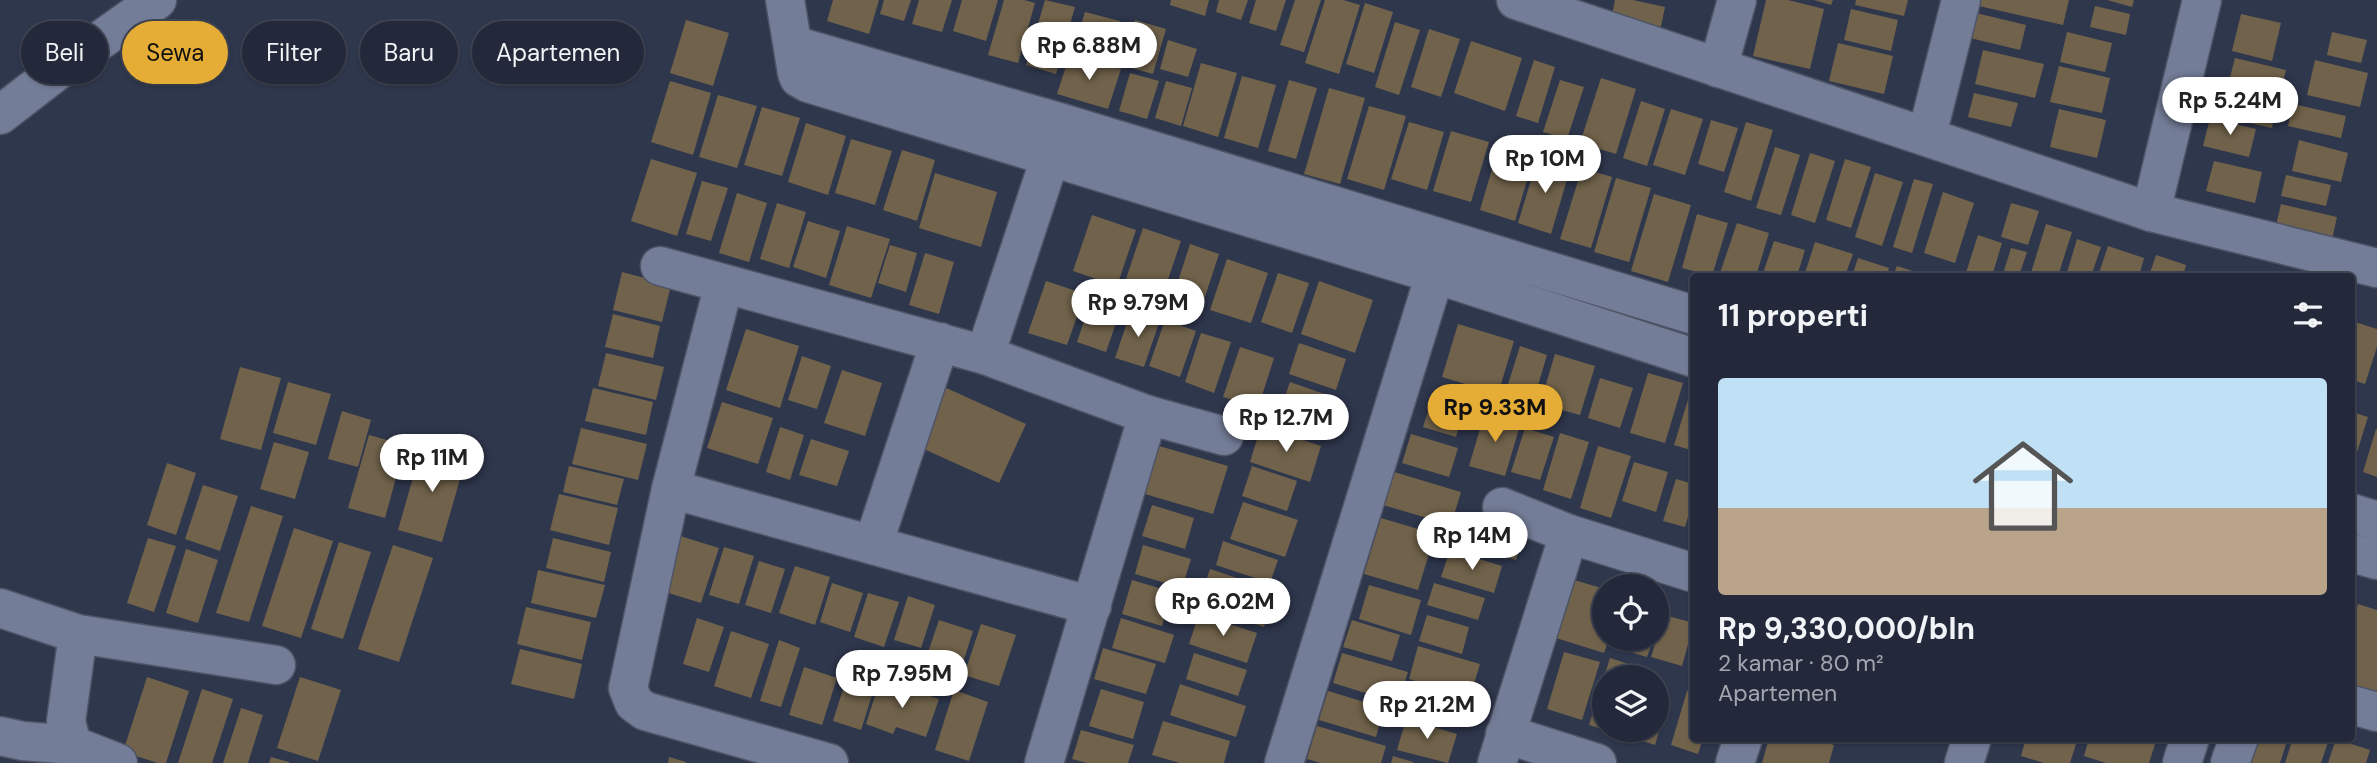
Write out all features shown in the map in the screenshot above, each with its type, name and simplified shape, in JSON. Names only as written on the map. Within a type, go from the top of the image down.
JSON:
[{"type":"street","points":[[0,115],[157,0]]},
{"type":"street","points":[[785,0],[793,45],[1056,140],[1439,256],[1690,314]]},
{"type":"street","points":[[1516,0],[1927,135],[2151,212],[2376,264]]},
{"type":"street","points":[[1718,68],[1737,0]]},
{"type":"street","points":[[1927,135],[1961,0]]},
{"type":"street","points":[[2151,212],[2202,0]]},
{"type":"street","points":[[985,355],[1056,140]]},
{"type":"street","points":[[1439,256],[1690,356]]},
{"type":"street","points":[[1284,763],[1439,256]]},
{"type":"street","points":[[660,266],[985,355],[1148,415],[1224,436]]},
{"type":"street","points":[[724,284],[671,489],[628,688],[634,703],[645,711],[830,763]]},
{"type":"street","points":[[873,545],[940,342]]},
{"type":"street","points":[[1044,763],[1148,415]]},
{"type":"street","points":[[671,489],[1092,606]]},
{"type":"street","points":[[1502,506],[1569,534],[1690,572]]},
{"type":"street","points":[[2355,514],[2377,521]]},
{"type":"street","points":[[1569,534],[1501,749],[1597,763]]},
{"type":"street","points":[[2355,554],[2377,560]]},
{"type":"street","points":[[0,608],[78,634],[276,665]]},
{"type":"street","points":[[72,744],[66,721],[78,634]]},
{"type":"street","points":[[2355,706],[2377,712]]},
{"type":"street","points":[[0,736],[23,741],[72,744],[118,763]]},
{"type":"street","points":[[1735,763],[1742,742]]},
{"type":"street","points":[[1964,763],[1971,742]]},
{"type":"street","points":[[2182,763],[2189,742]]},
{"type":"street","points":[[2230,763],[2238,742]]},
{"type":"building","points":[[833,0],[879,0],[869,34],[827,21]]},
{"type":"building","points":[[884,0],[911,0],[904,21],[880,14]]},
{"type":"building","points":[[919,0],[952,0],[942,32],[912,24]]},
{"type":"building","points":[[962,0],[998,0],[986,41],[953,31]]},
{"type":"building","points":[[1004,0],[1035,3],[1018,63],[988,55]]},
{"type":"building","points":[[1045,0],[1075,7],[1056,74],[1026,65]]},
{"type":"building","points":[[1171,0],[1209,0],[1205,16],[1170,5]]},
{"type":"building","points":[[1219,0],[1248,0],[1241,20],[1216,12]]},
{"type":"building","points":[[1256,0],[1286,0],[1276,31],[1249,23]]},
{"type":"building","points":[[1295,0],[1321,0],[1304,52],[1280,45]]},
{"type":"building","points":[[1325,0],[1343,0],[1360,5],[1339,74],[1305,63]]},
{"type":"building","points":[[1615,0],[1633,0],[1665,7],[1660,31],[1611,20]]},
{"type":"building","points":[[1766,0],[1788,0],[1824,9],[1810,69],[1753,56]]},
{"type":"building","points":[[1814,0],[1833,0],[1831,5]]},
{"type":"building","points":[[1856,0],[1908,0],[1904,16],[1855,5]]},
{"type":"building","points":[[1981,0],[2069,0],[2063,25],[1979,6]]},
{"type":"building","points":[[2107,0],[2134,0],[2132,7]]},
{"type":"building","points":[[1365,3],[1393,12],[1374,73],[1346,64]]},
{"type":"building","points":[[2095,6],[2130,14],[2126,35],[2090,27]]},
{"type":"building","points":[[1851,9],[1898,20],[1891,51],[1844,40]]},
{"type":"building","points":[[1085,12],[1120,21],[1109,58],[1074,48]]},
{"type":"building","points":[[1976,13],[2026,25],[2020,50],[1970,38]]},
{"type":"building","points":[[2241,14],[2281,23],[2272,61],[2232,51]]},
{"type":"building","points":[[686,20],[729,33],[713,86],[670,73]]},
{"type":"building","points":[[1135,20],[1166,29],[1153,74],[1121,65]]},
{"type":"building","points":[[1395,22],[1420,30],[1399,95],[1375,87]]},
{"type":"building","points":[[1429,29],[1460,39],[1441,97],[1411,87]]},
{"type":"building","points":[[2067,32],[2112,43],[2105,72],[2060,62]]},
{"type":"building","points":[[2332,32],[2367,40],[2361,63],[2327,55]]},
{"type":"building","points":[[1168,40],[1197,49],[1188,77],[1160,69]]},
{"type":"building","points":[[1471,41],[1522,58],[1505,111],[1454,93]]},
{"type":"building","points":[[1838,43],[1893,56],[1884,94],[1829,81]]},
{"type":"building","points":[[1983,50],[2044,64],[2035,98],[1975,84]]},
{"type":"building","points":[[1070,54],[1121,69],[1108,109],[1057,94]]},
{"type":"building","points":[[2235,58],[2286,70],[2279,97],[2228,85]]},
{"type":"building","points":[[1534,60],[1555,67],[1538,123],[1516,116]]},
{"type":"building","points":[[2315,60],[2368,73],[2360,107],[2307,95]]},
{"type":"building","points":[[1201,63],[1237,73],[1218,137],[1183,126]]},
{"type":"building","points":[[2059,66],[2110,78],[2102,113],[2050,102]]},
{"type":"building","points":[[1130,73],[1159,81],[1147,119],[1119,111]]},
{"type":"building","points":[[1242,76],[1276,85],[1258,148],[1224,138]]},
{"type":"building","points":[[1601,78],[1636,89],[1616,154],[1580,143]]},
{"type":"building","points":[[1289,80],[1317,88],[1296,159],[1268,151]]},
{"type":"building","points":[[1560,80],[1584,87],[1567,139],[1543,132]]},
{"type":"building","points":[[670,81],[711,93],[693,155],[651,142]]},
{"type":"building","points":[[1166,81],[1192,88],[1181,126],[1155,118]]},
{"type":"building","points":[[1329,88],[1365,98],[1340,184],[1304,174]]},
{"type":"building","points":[[2211,89],[2277,104],[2272,128],[2205,113]]},
{"type":"building","points":[[1974,93],[2018,103],[2011,127],[1968,117]]},
{"type":"building","points":[[718,95],[757,106],[737,168],[699,157]]},
{"type":"building","points":[[1641,101],[1665,109],[1647,166],[1623,158]]},
{"type":"building","points":[[2293,104],[2346,116],[2341,138],[2288,126]]},
{"type":"building","points":[[1369,106],[1406,116],[1384,190],[1347,179]]},
{"type":"building","points":[[762,107],[800,118],[782,176],[744,165]]},
{"type":"building","points":[[1671,109],[1703,119],[1685,175],[1653,165]]},
{"type":"building","points":[[2059,109],[2106,120],[2097,158],[2050,147]]},
{"type":"building","points":[[2210,118],[2256,129],[2249,157],[2203,146]]},
{"type":"building","points":[[1711,120],[1738,128],[1724,172],[1698,164]]},
{"type":"building","points":[[1409,122],[1444,132],[1427,190],[1391,179]]},
{"type":"building","points":[[1746,122],[1773,130],[1751,201],[1724,192]]},
{"type":"building","points":[[806,123],[846,136],[828,195],[788,182]]},
{"type":"building","points":[[1451,131],[1489,142],[1471,202],[1433,191]]},
{"type":"building","points":[[851,139],[892,151],[875,205],[835,193]]},
{"type":"building","points":[[2299,140],[2348,153],[2341,182],[2292,171]]},
{"type":"building","points":[[1500,142],[1535,153],[1515,221],[1480,210]]},
{"type":"building","points":[[1775,147],[1800,155],[1781,215],[1756,208]]},
{"type":"building","points":[[902,150],[935,160],[917,221],[883,210]]},
{"type":"building","points":[[1810,153],[1835,161],[1815,223],[1791,215]]},
{"type":"building","points":[[1538,157],[1571,166],[1551,234],[1518,223]]},
{"type":"building","points":[[651,159],[697,173],[677,236],[631,221]]},
{"type":"building","points":[[1845,159],[1871,167],[1851,228],[1826,220]]},
{"type":"building","points":[[2214,161],[2262,172],[2255,203],[2206,191]]},
{"type":"building","points":[[1582,168],[1612,177],[1591,248],[1560,239]]},
{"type":"building","points":[[935,173],[997,192],[981,247],[919,228]]},
{"type":"building","points":[[1875,173],[1903,182],[1882,246],[1855,237]]},
{"type":"building","points":[[2286,175],[2331,185],[2326,206],[2281,196]]},
{"type":"building","points":[[1616,178],[1651,188],[1629,262],[1594,252]]},
{"type":"building","points":[[1914,179],[1933,184],[1912,253],[1893,247]]},
{"type":"building","points":[[702,181],[728,188],[711,241],[686,234]]},
{"type":"building","points":[[1943,192],[1974,203],[1955,263],[1924,253]]},
{"type":"building","points":[[737,193],[767,203],[749,262],[719,253]]},
{"type":"building","points":[[1654,194],[1691,205],[1668,282],[1631,271]]},
{"type":"building","points":[[777,203],[806,212],[789,268],[760,259]]},
{"type":"building","points":[[2011,203],[2039,211],[2028,245],[2001,237]]},
{"type":"building","points":[[2281,204],[2337,217],[2331,244],[2275,230]]},
{"type":"building","points":[[1697,214],[1728,223],[1713,273],[1682,268]]},
{"type":"building","points":[[1092,215],[1136,230],[1117,286],[1073,271]]},
{"type":"building","points":[[808,221],[840,231],[826,278],[793,267]]},
{"type":"building","points":[[1737,223],[1769,233],[1757,273],[1720,273]]},
{"type":"building","points":[[2046,224],[2072,232],[2059,273],[2031,273]]},
{"type":"building","points":[[847,226],[890,239],[871,298],[829,285]]},
{"type":"building","points":[[1143,228],[1181,241],[1161,300],[1123,288]]},
{"type":"building","points":[[1978,235],[2002,243],[1993,273],[1966,273]]},
{"type":"building","points":[[2077,239],[2101,247],[2092,273],[2067,273]]},
{"type":"building","points":[[1774,241],[1805,250],[1798,273],[1763,273]]},
{"type":"building","points":[[1815,242],[1853,254],[1846,273],[1805,273]]},
{"type":"building","points":[[1190,244],[1219,254],[1201,309],[1172,300]]},
{"type":"building","points":[[890,245],[917,253],[906,292],[878,283]]},
{"type":"building","points":[[2108,246],[2144,258],[2140,273],[2099,273]]},
{"type":"building","points":[[2011,248],[2027,252],[2020,273],[2003,273]]},
{"type":"building","points":[[925,253],[954,262],[939,314],[909,305]]},
{"type":"building","points":[[2156,255],[2186,265],[2184,273],[2150,273]]},
{"type":"building","points":[[1858,258],[1889,268],[1888,273],[1853,273]]},
{"type":"building","points":[[1227,259],[1268,273],[1251,323],[1210,310]]},
{"type":"building","points":[[1897,266],[1919,273],[1894,273]]},
{"type":"building","points":[[622,272],[671,285],[662,322],[613,310]]},
{"type":"building","points":[[1278,273],[1309,283],[1292,333],[1261,322]]},
{"type":"building","points":[[1046,281],[1085,294],[1067,345],[1028,333]]},
{"type":"building","points":[[1319,281],[1373,300],[1355,353],[1301,334]]},
{"type":"building","points":[[1093,294],[1123,303],[1106,352],[1077,342]]},
{"type":"building","points":[[1131,311],[1160,320],[1144,367],[1115,358]]},
{"type":"building","points":[[613,314],[660,326],[653,358],[605,347]]},
{"type":"building","points":[[1165,320],[1196,331],[1180,377],[1149,366]]},
{"type":"building","points":[[2355,322],[2377,329],[2377,347],[2365,384],[2355,381]]},
{"type":"building","points":[[1458,324],[1514,341],[1498,394],[1442,377]]},
{"type":"building","points":[[746,329],[799,346],[780,408],[726,390]]},
{"type":"building","points":[[1201,333],[1231,342],[1214,393],[1185,382]]},
{"type":"building","points":[[1299,343],[1346,359],[1336,390],[1289,374]]},
{"type":"building","points":[[1520,346],[1547,355],[1533,402],[1505,394]]},
{"type":"building","points":[[1240,347],[1274,358],[1258,408],[1223,397]]},
{"type":"building","points":[[606,353],[664,367],[656,400],[598,386]]},
{"type":"building","points":[[1555,354],[1595,366],[1580,415],[1540,404]]},
{"type":"building","points":[[802,356],[831,366],[817,409],[788,400]]},
{"type":"building","points":[[240,367],[281,378],[261,450],[220,439]]},
{"type":"building","points":[[842,370],[882,383],[865,436],[824,423]]},
{"type":"building","points":[[1648,373],[1683,383],[1665,443],[1630,433]]},
{"type":"building","points":[[1600,378],[1633,388],[1620,428],[1588,418]]},
{"type":"building","points":[[288,382],[331,394],[316,445],[273,433]]},
{"type":"building","points":[[1290,382],[1339,399],[1327,433],[1278,416]]},
{"type":"building","points":[[942,386],[1026,424],[999,483],[915,445]]},
{"type":"building","points":[[593,388],[653,402],[646,435],[585,421]]},
{"type":"building","points":[[1435,389],[1467,399],[1456,437],[1423,427]]},
{"type":"building","points":[[1690,393],[1690,450],[1674,445]]},
{"type":"building","points":[[722,402],[773,418],[758,464],[707,448]]},
{"type":"building","points":[[342,411],[371,420],[358,467],[328,459]]},
{"type":"building","points":[[1485,412],[1521,422],[1505,476],[1469,466]]},
{"type":"building","points":[[2355,413],[2368,417],[2355,459]]},
{"type":"building","points":[[1261,426],[1321,446],[1310,482],[1250,462]]},
{"type":"building","points":[[780,427],[804,435],[790,480],[766,472]]},
{"type":"building","points":[[581,428],[647,444],[638,480],[572,464]]},
{"type":"building","points":[[1525,428],[1554,437],[1540,480],[1511,472]]},
{"type":"building","points":[[2377,429],[2377,477],[2363,472]]},
{"type":"building","points":[[1560,433],[1589,442],[1571,499],[1543,490]]},
{"type":"building","points":[[1411,434],[1458,448],[1449,477],[1402,463]]},
{"type":"building","points":[[369,435],[405,445],[385,518],[348,508]]},
{"type":"building","points":[[811,439],[849,451],[837,486],[799,475]]},
{"type":"building","points":[[274,442],[309,452],[295,499],[260,489]]},
{"type":"building","points":[[422,446],[466,458],[442,542],[398,530]]},
{"type":"building","points":[[1159,446],[1228,466],[1213,514],[1145,494]]},
{"type":"building","points":[[1598,446],[1631,456],[1611,518],[1580,508]]},
{"type":"building","points":[[1634,462],[1668,472],[1656,512],[1622,501]]},
{"type":"building","points":[[167,463],[196,473],[176,535],[147,525]]},
{"type":"building","points":[[569,466],[624,479],[617,505],[563,492]]},
{"type":"building","points":[[1252,466],[1297,481],[1287,511],[1242,496]]},
{"type":"building","points":[[1394,472],[1461,492],[1451,525],[1383,505]]},
{"type":"building","points":[[1676,479],[1690,483],[1690,510],[1685,527],[1663,521]]},
{"type":"building","points":[[203,485],[238,496],[220,551],[185,539]]},
{"type":"building","points":[[559,494],[618,508],[609,545],[550,530]]},
{"type":"building","points":[[1243,502],[1298,520],[1285,557],[1230,539]]},
{"type":"building","points":[[1152,505],[1194,518],[1185,549],[1142,536]]},
{"type":"building","points":[[251,506],[283,516],[249,622],[216,613]]},
{"type":"building","points":[[1381,518],[1435,534],[1418,590],[1364,574]]},
{"type":"building","points":[[1463,519],[1522,538],[1516,560],[1456,542]]},
{"type":"building","points":[[294,528],[333,541],[301,638],[262,626]]},
{"type":"building","points":[[680,536],[719,548],[701,603],[662,591]]},
{"type":"building","points":[[148,538],[176,546],[154,612],[127,603]]},
{"type":"building","points":[[553,538],[611,552],[604,582],[546,568]]},
{"type":"building","points":[[1223,541],[1278,560],[1270,583],[1216,565]]},
{"type":"building","points":[[339,542],[371,552],[343,639],[311,629]]},
{"type":"building","points":[[393,545],[433,558],[399,662],[358,649]]},
{"type":"building","points":[[1143,545],[1191,559],[1182,588],[1135,574]]},
{"type":"building","points":[[724,547],[754,556],[739,604],[709,595]]},
{"type":"building","points":[[186,549],[218,560],[198,623],[166,613]]},
{"type":"building","points":[[1450,550],[1502,566],[1494,593],[1441,577]]},
{"type":"building","points":[[759,561],[785,569],[771,613],[745,605]]},
{"type":"building","points":[[795,566],[830,577],[815,625],[779,613]]},
{"type":"building","points":[[1210,569],[1276,591],[1264,627],[1198,605]]},
{"type":"building","points":[[538,570],[605,585],[596,618],[531,603]]},
{"type":"building","points":[[1132,580],[1172,592],[1162,626],[1122,614]]},
{"type":"building","points":[[1574,580],[1592,585],[1592,649],[1556,638]]},
{"type":"building","points":[[832,583],[863,593],[850,632],[820,622]]},
{"type":"building","points":[[1434,583],[1485,598],[1478,620],[1427,605]]},
{"type":"building","points":[[1369,585],[1421,600],[1411,635],[1359,619]]},
{"type":"building","points":[[868,593],[899,602],[884,647],[854,637]]},
{"type":"building","points":[[908,596],[935,605],[921,648],[894,640]]},
{"type":"building","points":[[2358,604],[2377,610],[2377,694],[2355,690],[2355,613]]},
{"type":"building","points":[[526,607],[591,622],[582,660],[517,644]]},
{"type":"building","points":[[1199,614],[1257,633],[1247,663],[1189,644]]},
{"type":"building","points":[[1427,615],[1469,627],[1462,654],[1419,641]]},
{"type":"building","points":[[1669,616],[1690,622],[1690,637],[1682,666],[1651,657],[1653,651],[1669,651]]},
{"type":"building","points":[[697,618],[724,627],[709,672],[683,664]]},
{"type":"building","points":[[1121,618],[1174,635],[1165,663],[1112,648]]},
{"type":"building","points":[[939,620],[973,631],[959,675],[924,664]]},
{"type":"building","points":[[1352,620],[1400,635],[1392,661],[1343,647]]},
{"type":"building","points":[[981,624],[1016,635],[999,686],[964,675]]},
{"type":"building","points":[[731,631],[769,644],[751,698],[714,686]]},
{"type":"building","points":[[779,640],[800,648],[781,707],[760,701]]},
{"type":"building","points":[[1418,646],[1480,664],[1470,697],[1409,679]]},
{"type":"building","points":[[1103,648],[1156,664],[1146,694],[1094,679]]},
{"type":"building","points":[[520,649],[582,664],[574,699],[511,684]]},
{"type":"building","points":[[1626,651],[1649,651],[1647,657]]},
{"type":"building","points":[[1564,652],[1600,662],[1599,665],[1592,665],[1592,688],[1582,720],[1547,709]]},
{"type":"building","points":[[1194,653],[1247,670],[1238,696],[1186,679]]},
{"type":"building","points":[[1342,653],[1408,672],[1398,703],[1333,683]]},
{"type":"building","points":[[1610,658],[1632,665],[1608,665]]},
{"type":"building","points":[[851,664],[879,673],[861,730],[833,721]]},
{"type":"building","points":[[804,667],[837,678],[822,725],[789,715]]},
{"type":"building","points":[[147,677],[189,691],[166,763],[123,752]]},
{"type":"building","points":[[300,677],[341,690],[318,761],[277,748]]},
{"type":"building","points":[[880,680],[939,699],[926,737],[896,727],[893,734],[866,724]]},
{"type":"building","points":[[1180,684],[1246,706],[1236,737],[1170,715]]},
{"type":"building","points":[[1405,688],[1456,702],[1449,725],[1398,710]]},
{"type":"building","points":[[202,689],[233,699],[212,763],[178,763]]},
{"type":"building","points":[[1101,689],[1144,702],[1133,739],[1089,726]]},
{"type":"building","points":[[954,690],[988,702],[969,761],[935,750]]},
{"type":"building","points":[[1328,691],[1384,708],[1376,737],[1319,720]]},
{"type":"building","points":[[1687,691],[1690,692],[1690,742],[1702,742],[1698,754],[1671,745]]},
{"type":"building","points":[[241,708],[263,715],[248,763],[223,763]]},
{"type":"building","points":[[1406,719],[1457,734],[1448,763],[1397,750]]},
{"type":"building","points":[[1163,721],[1230,741],[1224,763],[1180,763],[1152,755]]},
{"type":"building","points":[[1317,726],[1386,746],[1381,763],[1321,763],[1307,759]]},
{"type":"building","points":[[1081,730],[1134,745],[1128,763],[1087,763],[1072,759]]},
{"type":"building","points":[[1768,742],[1825,742],[1834,745],[1829,763],[1762,763]]},
{"type":"building","points":[[2025,742],[2077,742],[2070,763],[2044,763],[2021,756]]},
{"type":"building","points":[[2088,742],[2156,742],[2149,763],[2106,763],[2084,756]]},
{"type":"building","points":[[2251,742],[2287,742],[2280,763],[2243,763]]},
{"type":"building","points":[[2292,742],[2328,742],[2321,763],[2285,763]]},
{"type":"building","points":[[2335,742],[2345,742],[2370,750],[2366,763],[2328,763]]},
{"type":"building","points":[[1393,756],[1413,762],[1413,763],[1391,763]]},
{"type":"building","points":[[271,757],[289,762],[289,763],[269,763]]},
{"type":"building","points":[[669,757],[686,762],[686,763],[668,763]]}]
